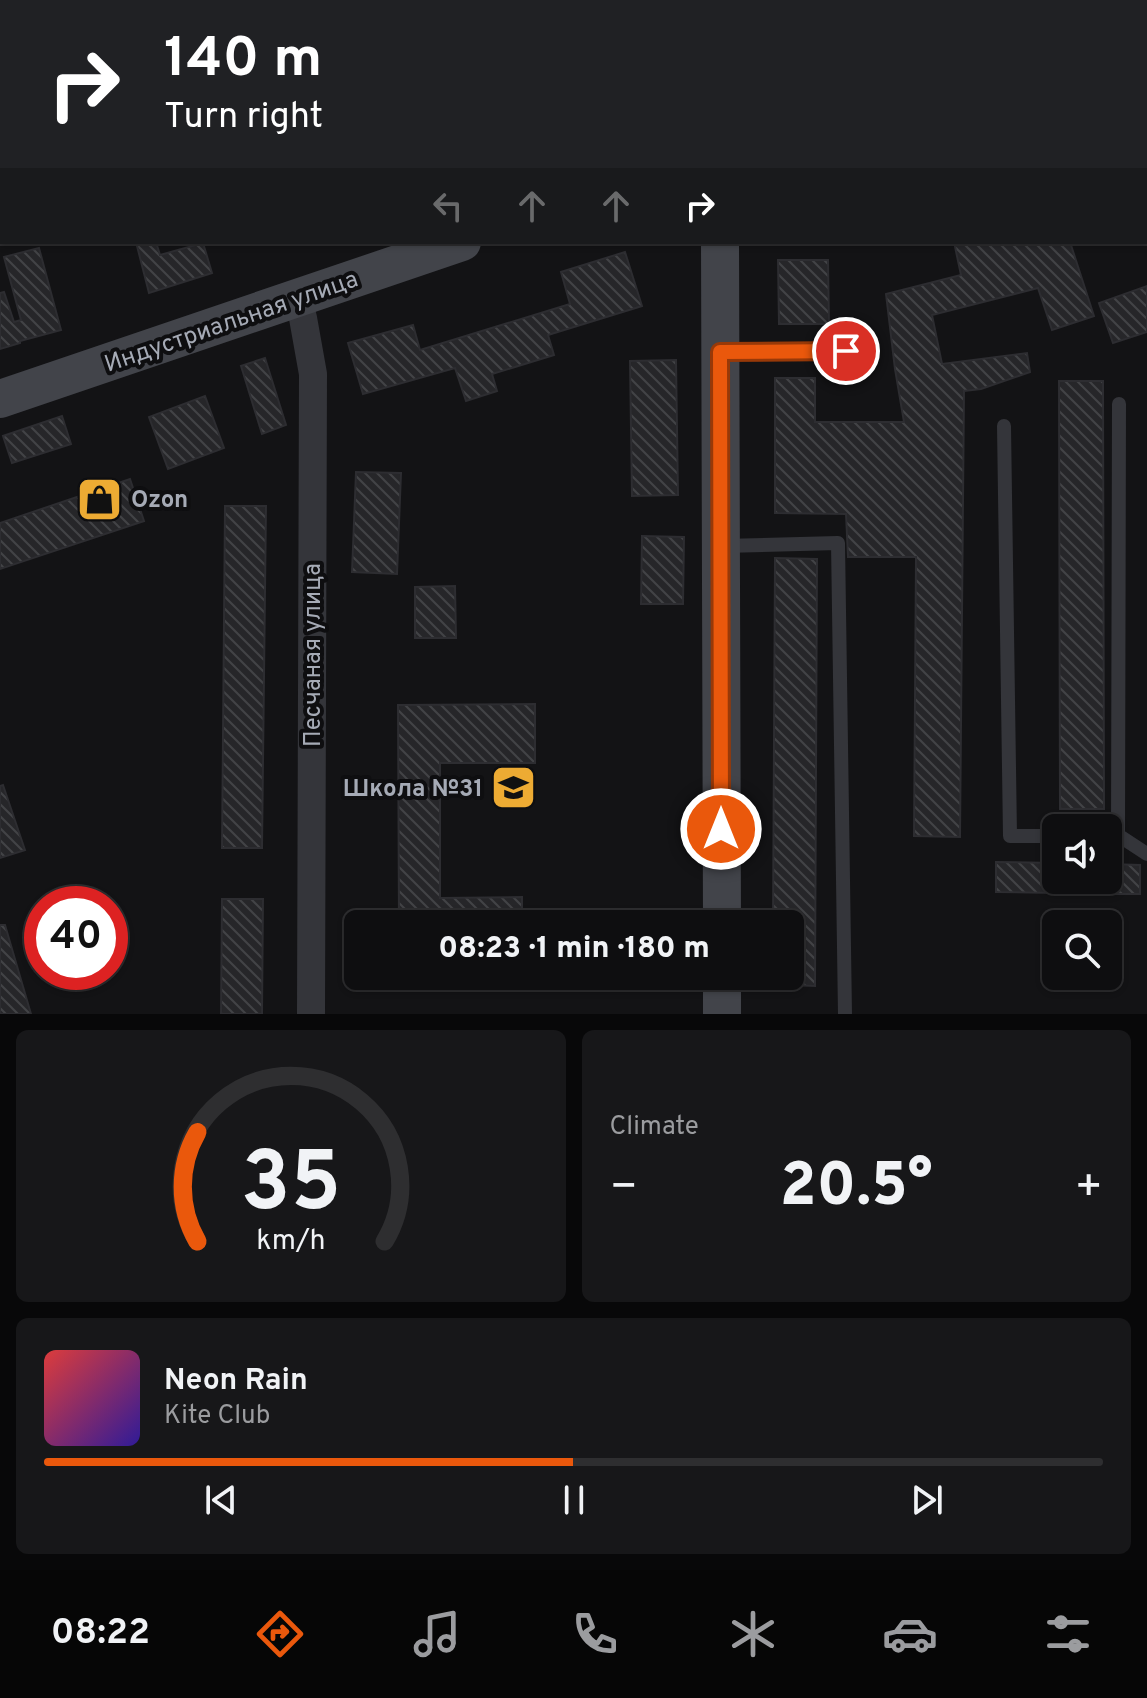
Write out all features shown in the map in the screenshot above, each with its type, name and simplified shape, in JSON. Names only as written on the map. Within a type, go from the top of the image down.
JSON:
[{"type":"street","name":"Индустриальная улица","points":[[0,399],[456,244]]},
{"type":"street","points":[[720,244],[722,910]]},
{"type":"street","name":"Песчаная улица","points":[[298,299],[313,374],[311,1014]]},
{"type":"street","points":[[722,990],[722,1014]]},
{"type":"lane","points":[[720,352],[846,351]]},
{"type":"lane","points":[[1113,814],[1119,404]]},
{"type":"lane","points":[[1004,426],[1010,836],[1042,836]]},
{"type":"lane","points":[[720,546],[838,543],[845,1014]]},
{"type":"lane","points":[[1122,840],[1147,854]]},
{"type":"building","points":[[137,244],[157,244],[160,255],[203,244],[212,273],[149,293]]},
{"type":"building","points":[[954,244],[1071,244],[1094,316],[1052,330],[1038,288],[932,315],[942,364],[1027,353],[1030,372],[981,389],[964,391],[960,837],[914,836],[916,557],[848,557],[846,514],[775,513],[775,378],[815,378],[815,422],[904,422],[886,294],[961,275]]},
{"type":"building","points":[[39,248],[61,330],[0,349],[0,293],[4,292],[14,322],[21,320],[4,257]]},
{"type":"building","points":[[625,252],[642,306],[548,335],[554,355],[492,374],[497,391],[466,401],[455,368],[363,394],[348,343],[413,325],[420,350],[570,304],[561,272]]},
{"type":"building","points":[[778,260],[828,260],[829,324],[779,324]]},
{"type":"building","points":[[1147,286],[1147,332],[1113,343],[1099,303]]},
{"type":"building","points":[[265,358],[286,425],[262,434],[241,366]]},
{"type":"building","points":[[676,360],[678,495],[632,496],[630,361]]},
{"type":"building","points":[[1059,381],[1103,381],[1104,809],[1060,809]]},
{"type":"building","points":[[205,396],[224,448],[168,469],[149,417]]},
{"type":"building","points":[[62,416],[71,444],[12,463],[3,436]]},
{"type":"building","points":[[356,472],[401,473],[397,574],[352,572]]},
{"type":"building","points":[[130,479],[144,521],[0,569],[0,523]]},
{"type":"building","points":[[225,506],[266,506],[262,848],[222,848]]},
{"type":"building","points":[[642,536],[684,537],[683,604],[641,604]]},
{"type":"building","points":[[775,558],[817,559],[815,986],[804,986],[804,910],[773,910]]},
{"type":"building","points":[[455,586],[456,638],[415,638],[415,587]]},
{"type":"building","points":[[535,704],[535,763],[440,763],[440,898],[522,897],[522,910],[399,910],[398,705]]},
{"type":"building","points":[[3,785],[25,850],[0,858],[0,786]]},
{"type":"building","points":[[996,862],[1042,863],[1042,893],[996,892]]},
{"type":"building","points":[[1122,864],[1140,865],[1140,894],[1122,894]]},
{"type":"building","points":[[222,899],[263,899],[262,1014],[221,1014]]},
{"type":"building","points":[[0,925],[5,925],[31,1014],[0,1014]]},
{"type":"place","name":"Ozon","points":[[100,499]]},
{"type":"place","name":"Школа №31","points":[[514,788]]},
{"type":"route","points":[[721,829],[720,352],[846,351]]}]
